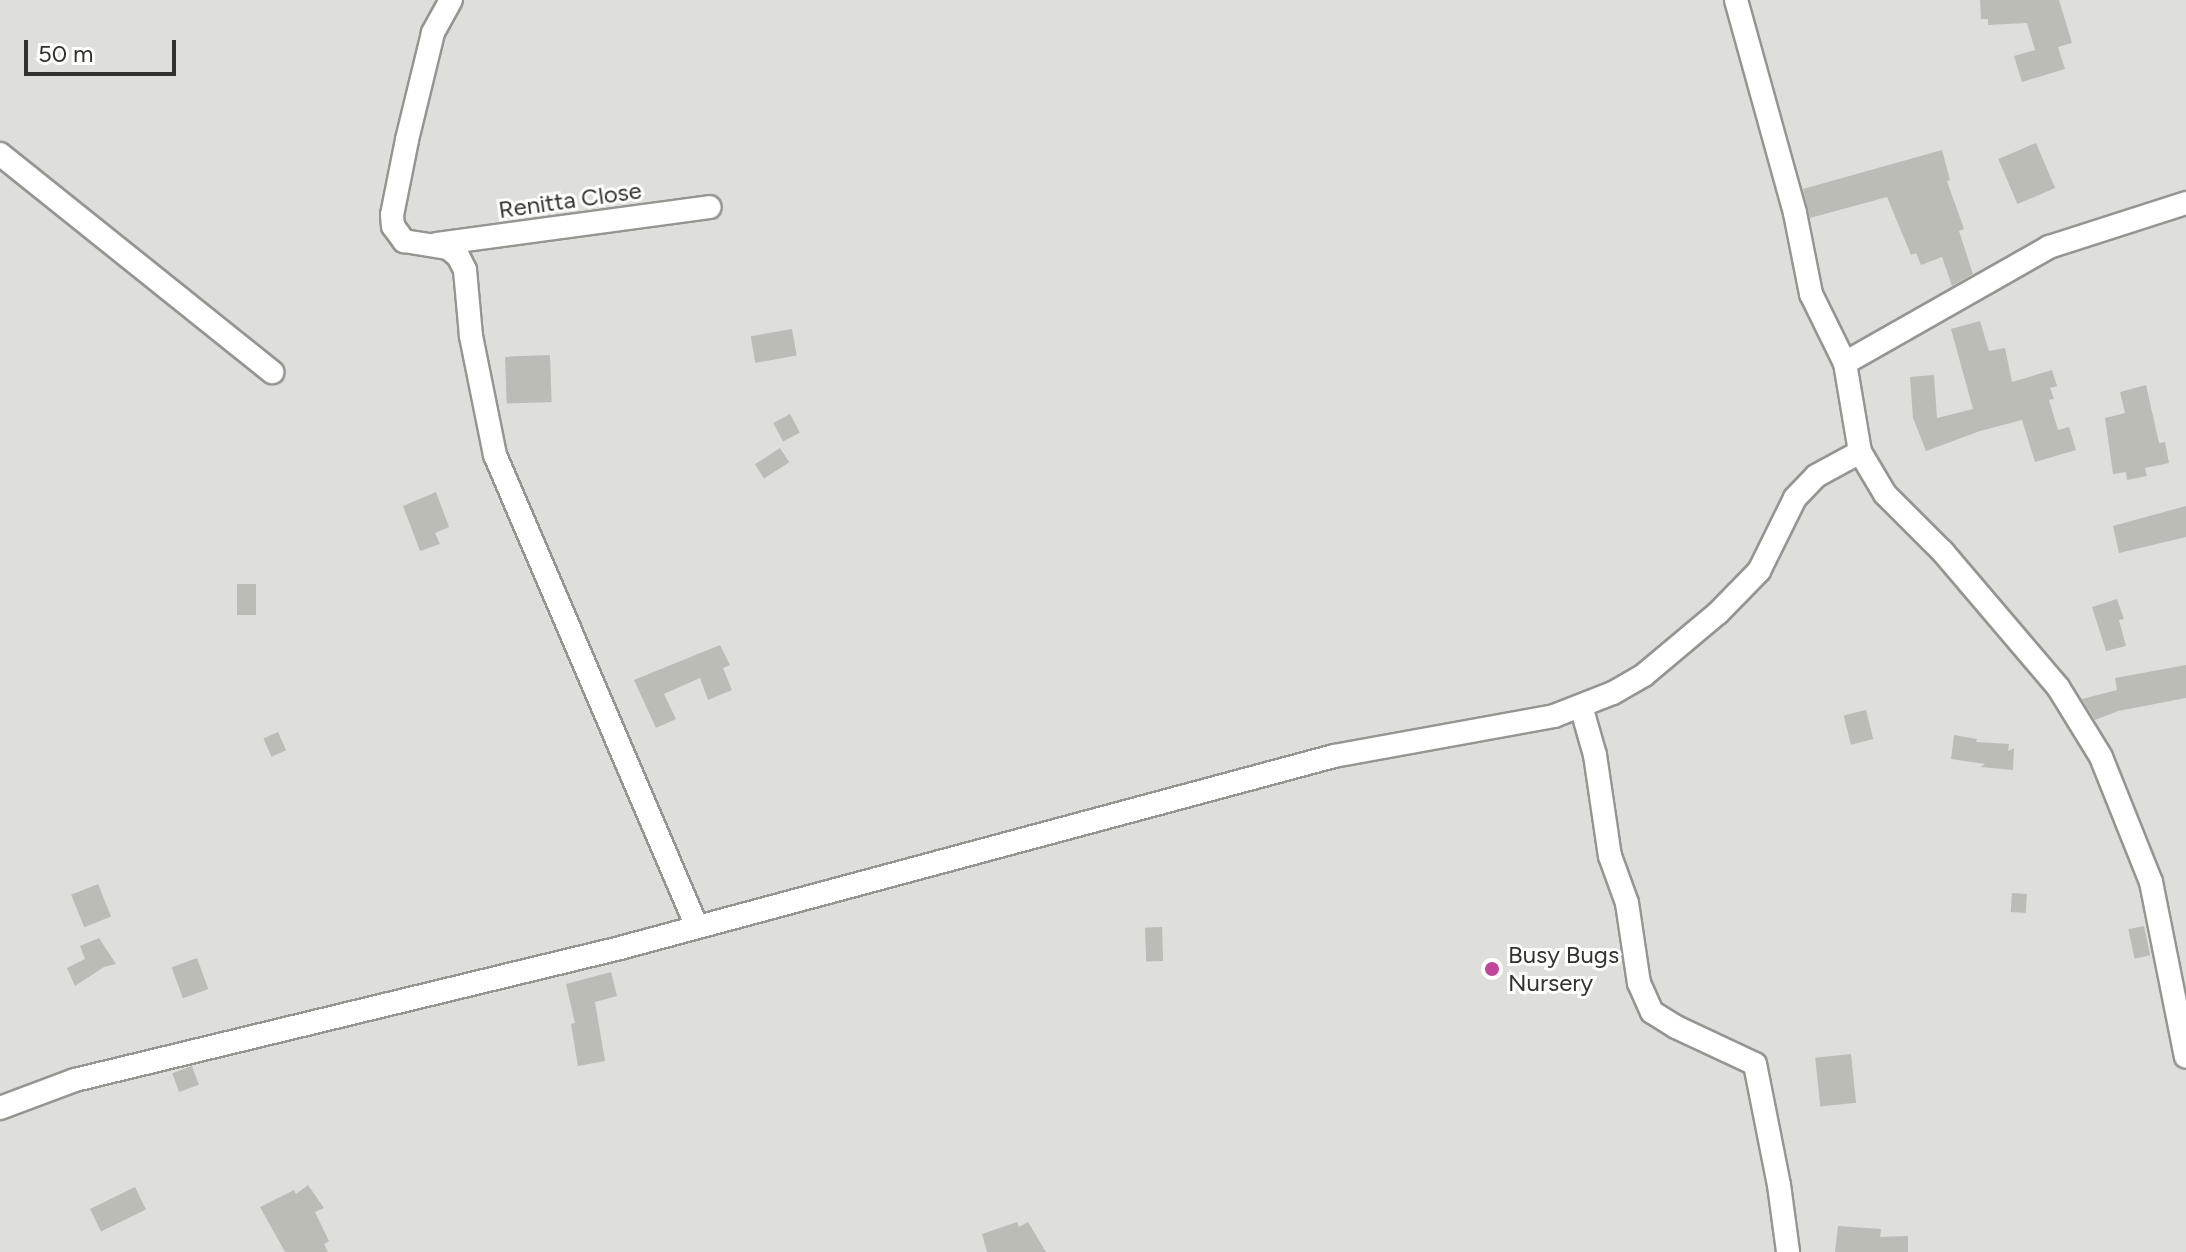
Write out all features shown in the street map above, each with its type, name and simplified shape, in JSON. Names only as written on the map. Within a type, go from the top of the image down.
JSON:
[{"type":"street","points":[[451,0],[433,33],[392,215],[393,226],[404,241],[437,244],[458,256],[465,270],[471,336],[495,455],[697,927]]},
{"type":"street","points":[[1736,0],[1795,213],[1811,294],[1845,363],[1860,452],[1885,494],[1953,564],[2058,687],[2101,757],[2151,882],[2186,1057]]},
{"type":"street","points":[[0,154],[272,372]]},
{"type":"street","points":[[1845,363],[2049,247],[2186,203]]},
{"type":"street","name":"Renitta Close","points":[[437,244],[709,207]]},
{"type":"street","points":[[0,1108],[75,1080],[697,927],[1334,756],[1554,716],[1644,675],[1718,613],[1759,571],[1795,498],[1816,476],[1860,452]]},
{"type":"street","points":[[1581,706],[1595,755],[1610,856],[1627,903],[1639,983],[1652,1012],[1676,1027],[1755,1064],[1779,1185],[1788,1252]]},
{"type":"building","points":[[1980,0],[2059,0],[2072,43],[2058,47],[2065,69],[2022,82],[2014,56],[2035,50],[2027,23],[1988,25],[1988,19],[1981,19]]},
{"type":"building","points":[[2036,143],[2055,188],[2017,204],[1998,159]]},
{"type":"building","points":[[1942,150],[1950,180],[1947,181],[1964,229],[1959,231],[1973,274],[1952,286],[1942,257],[1921,265],[1916,253],[1911,255],[1887,197],[1810,218],[1803,189]]},
{"type":"building","points":[[1980,321],[1989,351],[2005,348],[2012,382],[2052,370],[2057,386],[2050,388],[2054,399],[2049,400],[2058,430],[2069,427],[2076,450],[2035,462],[2022,420],[1980,431],[1926,451],[1913,418],[1910,377],[1934,375],[1937,418],[1973,409],[1951,329]]},
{"type":"building","points":[[792,329],[797,356],[755,363],[751,336]]},
{"type":"building","points":[[550,355],[552,402],[507,404],[505,357]]},
{"type":"building","points":[[2146,385],[2159,443],[2165,442],[2169,463],[2145,468],[2147,476],[2127,480],[2126,472],[2113,474],[2105,418],[2125,413],[2120,392]]},
{"type":"building","points":[[790,414],[800,433],[783,441],[773,423]]},
{"type":"building","points":[[780,448],[789,462],[764,479],[755,464]]},
{"type":"building","points":[[436,492],[449,527],[435,533],[440,544],[420,551],[403,506]]},
{"type":"building","points":[[2186,506],[2186,537],[2119,553],[2113,526]]},
{"type":"building","points":[[237,584],[256,584],[256,615],[237,615]]},
{"type":"building","points":[[2117,599],[2124,619],[2119,620],[2126,646],[2106,651],[2092,607]]},
{"type":"building","points":[[720,645],[730,665],[723,668],[732,690],[708,700],[700,678],[664,694],[676,719],[656,728],[634,680]]},
{"type":"building","points":[[2186,665],[2186,698],[2118,711],[2095,720],[2082,699],[2117,690],[2115,678]]},
{"type":"building","points":[[1866,710],[1873,739],[1851,745],[1844,716]]},
{"type":"building","points":[[278,732],[286,750],[272,757],[263,739]]},
{"type":"building","points":[[1954,735],[1977,739],[1976,742],[2009,744],[2008,751],[2014,748],[2013,770],[1980,767],[1985,764],[1951,759]]},
{"type":"building","points":[[98,884],[111,916],[84,927],[71,895]]},
{"type":"building","points":[[2012,893],[2027,894],[2026,913],[2011,912]]},
{"type":"building","points":[[2144,926],[2150,955],[2135,959],[2128,929]]},
{"type":"building","points":[[1162,927],[1163,961],[1146,962],[1145,928]]},
{"type":"building","points":[[99,938],[116,964],[104,967],[75,986],[67,968],[85,959],[80,946]]},
{"type":"building","points":[[197,958],[208,989],[183,998],[172,967]]},
{"type":"building","points":[[611,972],[617,996],[595,1002],[605,1061],[578,1066],[571,1024],[575,1023],[566,984]]},
{"type":"building","points":[[1851,1054],[1856,1103],[1820,1106],[1815,1058]]},
{"type":"building","points":[[192,1066],[199,1085],[179,1092],[172,1073]]},
{"type":"building","points":[[308,1185],[324,1208],[315,1212],[329,1241],[324,1244],[328,1252],[285,1252],[260,1207],[294,1190],[296,1194]]},
{"type":"building","points":[[135,1187],[146,1209],[101,1231],[90,1209]]},
{"type":"building","points":[[1017,1222],[1019,1227],[1028,1222],[1046,1252],[987,1252],[982,1234]]},
{"type":"building","points":[[1838,1226],[1881,1229],[1880,1237],[1908,1236],[1908,1252],[1835,1252]]},
{"type":"place","name":"Busy Bugs Nursery","points":[[1492,969]]}]
